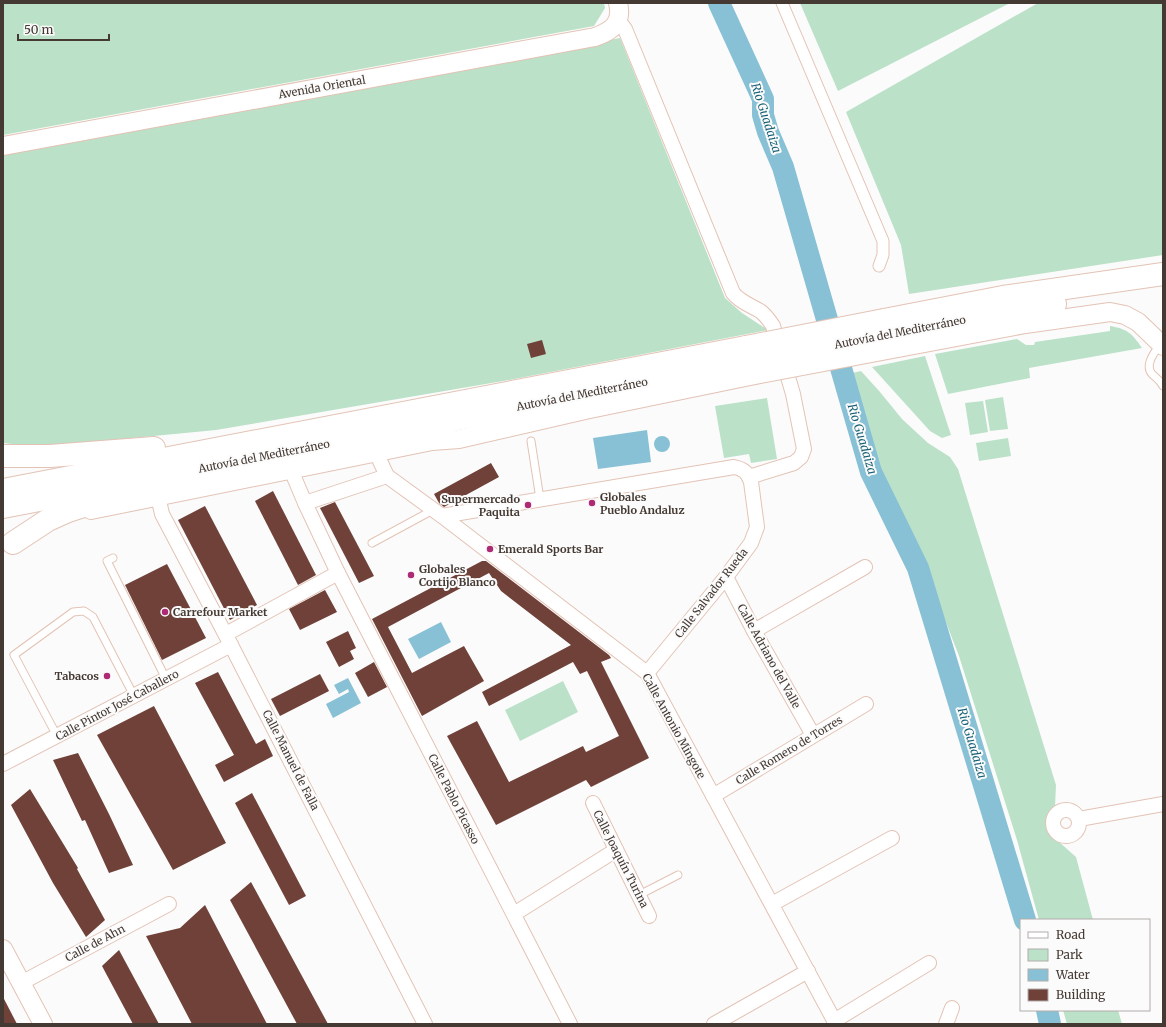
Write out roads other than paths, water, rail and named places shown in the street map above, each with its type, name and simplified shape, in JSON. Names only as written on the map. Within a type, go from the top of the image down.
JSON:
[{"type":"highway","name":"Autovía del Mediterráneo","points":[[3,507],[751,361],[892,328],[1003,297],[1163,274]]},
{"type":"highway","name":"Autovía del Mediterráneo","points":[[892,328],[1163,290]]},
{"type":"highway","name":"Autovía del Mediterráneo","points":[[3,490],[256,441],[751,361]]},
{"type":"highway","points":[[3,456],[50,456],[139,450],[220,439],[256,441]]},
{"type":"highway","points":[[13,543],[48,520],[68,511],[159,486],[193,470]]},
{"type":"street","points":[[782,3],[883,241],[883,254],[879,266]]},
{"type":"street","points":[[437,513],[540,499],[734,467],[744,470],[749,477],[794,463],[803,453],[803,444],[788,379],[773,326],[768,318],[760,311],[737,299],[732,293],[618,12]]},
{"type":"street","name":"Avenida Oriental","points":[[3,146],[595,36],[608,31],[618,12]]},
{"type":"street","points":[[13,543],[56,523],[99,507],[432,441],[459,439],[585,410],[751,361],[892,328],[1025,324],[1110,312],[1125,315],[1138,322],[1162,345]]},
{"type":"street","name":"Calle Antonio Mingote","points":[[378,452],[380,461],[388,476],[647,673],[835,1022]]},
{"type":"street","name":"Calle Pablo Picasso","points":[[292,469],[305,503],[338,573],[570,1024]]},
{"type":"street","points":[[305,503],[388,476]]},
{"type":"street","name":"Calle Salvador Rueda","points":[[647,673],[726,577],[751,543],[757,527],[749,477]]},
{"type":"street","name":"Calle Manuel de Falla","points":[[158,496],[162,514],[228,639],[425,1024]]},
{"type":"street","points":[[754,631],[865,567]]},
{"type":"street","name":"Calle Pintor José Caballero","points":[[3,764],[166,679],[228,639],[338,573]]},
{"type":"street","name":"Calle Adriano del Valle","points":[[726,577],[754,631],[813,735]]},
{"type":"street","name":"Calle Romero de Torres","points":[[713,796],[866,704]]},
{"type":"street","name":"Calle Joaquín Turina","points":[[593,803],[649,916]]},
{"type":"street","points":[[1079,819],[1163,804]]},
{"type":"street","points":[[772,904],[892,838]]},
{"type":"street","points":[[514,914],[616,850]]},
{"type":"street","name":"Calle de Ahn","points":[[21,982],[169,904]]},
{"type":"street","points":[[3,949],[43,1024]]},
{"type":"street","points":[[835,1022],[930,963]]},
{"type":"street","points":[[714,1024],[808,971]]},
{"type":"street","points":[[946,1024],[952,1008]]},
{"type":"lane","points":[[963,297],[1003,297]]},
{"type":"lane","points":[[1162,345],[1151,358],[1150,368],[1151,373],[1158,378],[1163,386]]},
{"type":"lane","points":[[531,441],[540,499]]},
{"type":"lane","points":[[372,543],[437,513]]},
{"type":"lane","points":[[113,558],[107,561],[166,679]]},
{"type":"lane","points":[[58,736],[14,655],[73,612],[84,611],[93,617],[134,696]]},
{"type":"lane","points":[[639,895],[678,874]]},
{"type":"water","points":[[647,430],[651,462],[598,469],[593,438]]},
{"type":"water","points":[[659,436],[665,436],[670,441],[668,450],[665,452],[659,452],[654,447],[654,441]]},
{"type":"water","points":[[441,622],[451,642],[419,659],[408,639]]},
{"type":"water","points":[[348,678],[361,703],[333,718],[326,704],[349,692],[348,689],[339,694],[334,685]]},
{"type":"waterway","name":"Rio Guadaiza","points":[[719,3],[763,99],[763,115],[768,132],[783,167],[871,472],[918,568],[1025,919]]},
{"type":"waterway","name":"Rio Guadaiza","points":[[1047,1011],[1050,1024]]},
{"type":"place","name":"Globales Pueblo Andaluz","points":[[592,503]]},
{"type":"place","name":"Supermercado Paquita","points":[[528,505]]},
{"type":"place","name":"Emerald Sports Bar","points":[[490,549]]},
{"type":"place","name":"Globales Cortijo Blanco","points":[[411,575]]},
{"type":"place","name":"Carrefour Market","points":[[165,612]]},
{"type":"place","name":"Tabacos","points":[[107,676]]}]
